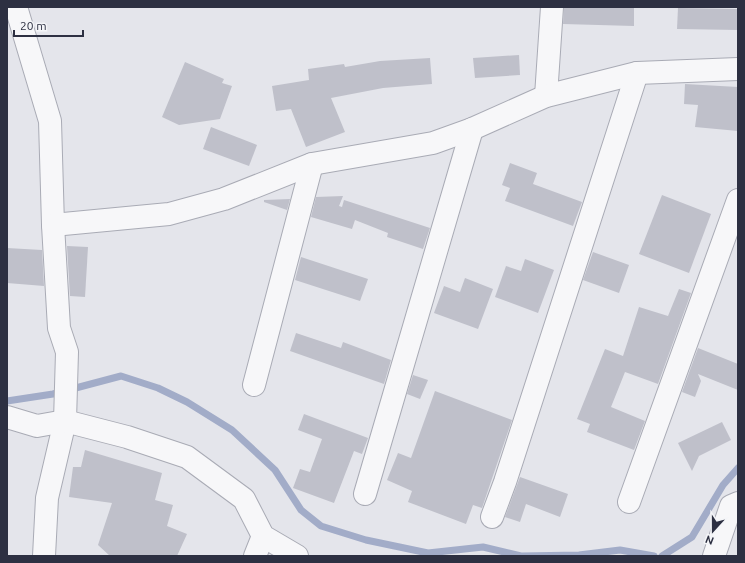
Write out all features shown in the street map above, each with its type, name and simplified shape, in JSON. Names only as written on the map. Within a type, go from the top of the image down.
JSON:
[{"type":"street","points":[[16,7],[50,121],[53,225],[59,328],[67,352],[65,421],[46,498],[44,556]]},
{"type":"street","points":[[546,96],[552,7]]},
{"type":"street","points":[[53,225],[169,214],[224,199],[312,164],[433,143],[472,130],[546,96],[637,72],[738,69]]},
{"type":"street","points":[[492,517],[506,482],[637,72]]},
{"type":"street","points":[[365,494],[472,130]]},
{"type":"street","points":[[254,385],[312,164]]},
{"type":"street","points":[[629,502],[738,200]]},
{"type":"street","points":[[7,416],[38,426],[65,421],[127,437],[187,457],[244,499],[264,536],[297,556]]},
{"type":"street","points":[[714,556],[731,506],[738,503]]},
{"type":"street","points":[[255,556],[264,536]]},
{"type":"building","points":[[564,7],[634,7],[634,26],[563,24]]},
{"type":"building","points":[[678,8],[738,9],[738,30],[677,29]]},
{"type":"building","points":[[519,55],[520,75],[475,78],[473,58]]},
{"type":"building","points":[[430,58],[432,84],[383,88],[331,98],[345,132],[306,147],[291,109],[276,111],[272,86],[309,80],[308,69],[344,64],[345,67],[380,61]]},
{"type":"building","points":[[185,62],[224,79],[222,83],[232,86],[220,119],[179,125],[162,117]]},
{"type":"building","points":[[685,84],[738,87],[738,131],[695,127],[698,105],[684,104]]},
{"type":"building","points":[[211,127],[257,145],[249,166],[203,149]]},
{"type":"building","points":[[510,163],[537,173],[533,184],[582,202],[573,226],[505,201],[510,188],[502,185]]},
{"type":"building","points":[[662,195],[711,214],[689,273],[639,254]]},
{"type":"building","points":[[343,196],[339,206],[342,207],[344,200],[430,228],[423,249],[387,237],[388,233],[355,220],[352,229],[311,217],[316,197]]},
{"type":"building","points":[[290,199],[287,210],[264,202],[264,200]]},
{"type":"building","points":[[67,246],[88,247],[85,297],[70,296]]},
{"type":"building","points":[[7,248],[42,250],[44,286],[7,283]]},
{"type":"building","points":[[593,252],[629,265],[619,293],[583,280]]},
{"type":"building","points":[[301,257],[368,279],[360,301],[295,280]]},
{"type":"building","points":[[525,259],[554,270],[538,313],[495,297],[506,266],[521,271]]},
{"type":"building","points":[[465,278],[493,289],[478,329],[434,313],[444,286],[460,292]]},
{"type":"building","points":[[679,289],[691,293],[658,384],[625,372],[611,407],[645,421],[634,450],[587,432],[590,424],[577,419],[605,349],[623,356],[639,307],[668,316]]},
{"type":"building","points":[[296,333],[341,348],[343,342],[391,360],[384,384],[290,351]]},
{"type":"building","points":[[698,348],[738,364],[738,390],[698,374],[701,381],[695,397],[682,392]]},
{"type":"building","points":[[413,375],[428,380],[420,399],[407,394]]},
{"type":"building","points":[[435,391],[512,420],[482,508],[473,505],[466,524],[408,502],[412,491],[387,480],[398,453],[411,458]]},
{"type":"building","points":[[304,414],[368,438],[362,454],[354,451],[334,503],[293,488],[300,469],[310,472],[322,439],[298,430]]},
{"type":"building","points":[[722,422],[731,440],[699,456],[692,471],[678,443]]},
{"type":"building","points":[[85,450],[162,473],[155,500],[173,505],[167,526],[187,534],[177,556],[110,556],[98,545],[112,503],[69,497],[73,467],[81,467]]},
{"type":"building","points":[[520,477],[568,494],[560,517],[526,504],[520,522],[505,517]]},
{"type":"waterway","points":[[7,401],[53,394],[121,376],[158,388],[187,402],[232,430],[275,470],[301,510],[321,526],[366,540],[428,553],[483,547],[521,556],[579,555],[620,550],[654,556]]},
{"type":"waterway","points":[[662,556],[692,537],[723,485],[738,468]]}]
